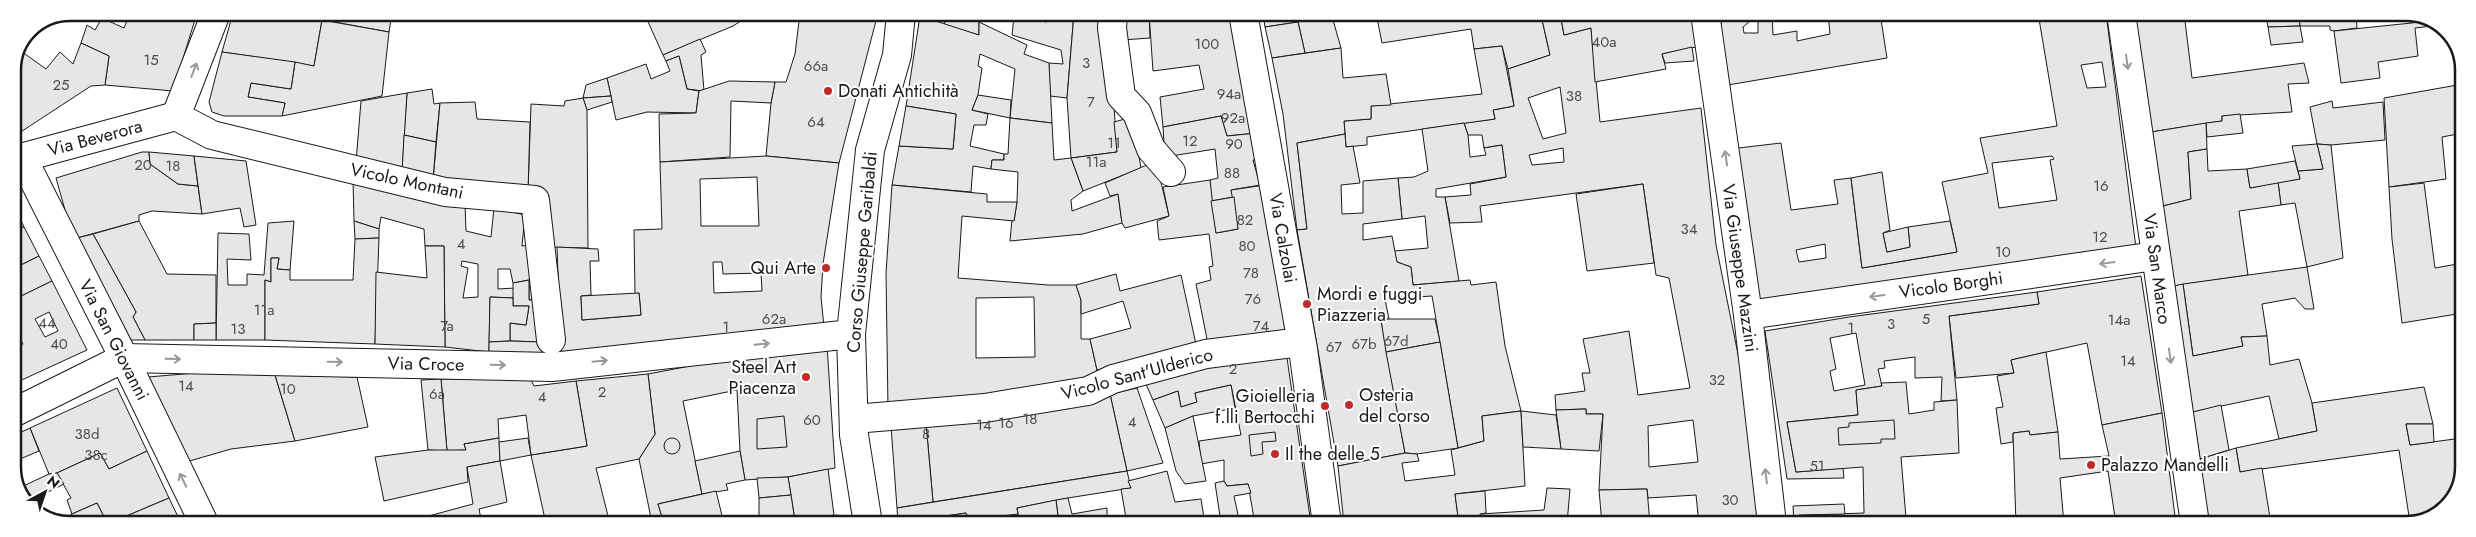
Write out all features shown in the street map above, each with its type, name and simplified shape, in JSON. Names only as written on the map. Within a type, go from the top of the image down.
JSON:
[{"type":"street","points":[[176,116],[213,21]]},
{"type":"street","name":"Corso Giuseppe Garibaldi","points":[[867,516],[854,419],[851,334],[870,150],[897,55],[901,21]]},
{"type":"street","points":[[1112,21],[1121,96],[1137,113],[1150,149],[1171,172]]},
{"type":"street","name":"Via Calzolai","points":[[1244,21],[1301,342],[1326,516]]},
{"type":"street","name":"Via Giuseppe Mazzini","points":[[1706,21],[1748,315],[1771,516]]},
{"type":"street","name":"Via San Marco","points":[[2121,21],[2194,516]]},
{"type":"street","name":"Via Beverora","points":[[21,157],[176,116]]},
{"type":"street","name":"Vicolo Montani","points":[[176,116],[212,135],[445,192],[535,200],[551,340]]},
{"type":"street","name":"Via San Giovanni","points":[[21,165],[124,358],[200,516]]},
{"type":"street","name":"Vicolo Borghi","points":[[1748,315],[2155,256]]},
{"type":"street","name":"Via Croce","points":[[21,409],[124,358],[552,367],[851,334]]},
{"type":"street","name":"Vicolo Sant'Ulderico","points":[[854,419],[985,408],[1088,391],[1113,379],[1206,354],[1301,342]]},
{"type":"building","points":[[100,21],[109,21],[124,28],[127,21],[195,21],[173,91],[105,85],[109,56],[81,43],[87,25],[95,30]]},
{"type":"building","points":[[231,21],[322,21],[314,66],[222,52]]},
{"type":"building","points":[[322,21],[389,32],[382,96],[282,116],[285,103],[248,97],[251,83],[291,89],[295,62],[314,66]]},
{"type":"building","points":[[334,21],[391,21],[389,32]]},
{"type":"building","points":[[648,21],[741,21],[733,26],[663,55]]},
{"type":"building","points":[[799,21],[876,21],[839,163],[766,156],[775,82],[786,82],[795,54]]},
{"type":"building","points":[[919,21],[936,21],[979,35],[979,22],[1027,45],[1024,54],[1049,63],[1052,123],[1010,118],[1015,69],[980,54],[978,66],[982,68],[978,95],[972,110],[988,114],[986,125],[974,125],[970,146],[1004,154],[1004,160],[992,160],[991,169],[973,166],[971,192],[892,185],[899,146],[953,149],[956,114],[906,106]]},
{"type":"building","points":[[935,21],[945,21],[944,25]]},
{"type":"building","points":[[945,21],[979,21],[979,35],[944,25]]},
{"type":"building","points":[[1013,21],[1073,21],[1067,98],[1050,96],[1049,63],[1063,64],[1061,50],[1012,35]]},
{"type":"building","points":[[1073,21],[1105,21],[1113,91],[1117,152],[1071,158],[1067,98]]},
{"type":"building","points":[[1123,21],[1149,21],[1150,38],[1122,40]]},
{"type":"building","points":[[1150,21],[1237,21],[1257,133],[1227,136],[1221,116],[1163,127],[1160,97],[1204,89],[1199,65],[1153,71]]},
{"type":"building","points":[[1264,21],[1333,21],[1341,48],[1305,53],[1298,22],[1265,27]]},
{"type":"building","points":[[1378,21],[1542,21],[1550,55],[1508,69],[1502,46],[1474,49],[1471,29],[1382,43]]},
{"type":"building","points":[[1542,21],[1561,21],[1564,35],[1591,28],[1600,122],[1701,108],[1716,245],[1747,399],[1758,516],[1698,516],[1696,495],[1648,498],[1647,489],[1599,490],[1603,414],[1586,414],[1586,409],[1556,410],[1555,395],[1585,391],[1582,373],[1590,373],[1583,339],[1629,331],[1638,395],[1690,388],[1669,278],[1656,275],[1643,184],[1480,206],[1482,222],[1450,223],[1445,197],[1471,195],[1470,184],[1506,177],[1502,145],[1484,148],[1482,135],[1468,135],[1464,123],[1495,119],[1493,110],[1514,106],[1508,69],[1550,55]],"holes":[[[1560,87],[1566,133],[1543,139],[1528,98]],[[1563,148],[1564,162],[1532,165],[1529,155]],[[1693,420],[1698,462],[1649,467],[1648,426]]]},
{"type":"building","points":[[1561,21],[1693,21],[1696,47],[1662,54],[1666,69],[1595,82],[1591,28],[1564,35]]},
{"type":"building","points":[[1721,21],[1750,21],[1743,27],[1744,33],[1758,33],[1758,21],[1772,21],[1773,35],[1797,31],[1797,41],[1830,34],[1829,21],[1881,21],[1887,58],[1722,86]]},
{"type":"building","points":[[2039,21],[2107,21],[2136,248],[1760,304],[1730,149],[1781,143],[1791,210],[1838,204],[1834,180],[1851,178],[1862,268],[1957,252],[1942,182],[1988,173],[1980,138],[2057,126]],"holes":[[[2102,62],[2106,87],[2087,88],[2081,65]],[[2052,156],[2054,159],[2050,160],[2057,200],[1999,208],[1992,163]],[[1825,244],[1826,258],[1799,262],[1796,250]]]},
{"type":"building","points":[[2132,21],[2185,21],[2192,78],[2304,63],[2309,83],[2288,84],[2292,112],[2222,116],[2222,121],[2151,132]]},
{"type":"building","points":[[2267,21],[2300,21],[2300,26],[2268,27]]},
{"type":"building","points":[[2300,21],[2356,21],[2357,28],[2334,31],[2330,30],[2330,26],[2300,26]]},
{"type":"building","points":[[1298,22],[1305,53],[1272,58],[1265,27]]},
{"type":"building","points":[[2410,22],[2419,23],[2411,25]]},
{"type":"building","points":[[2416,22],[2427,27],[2415,28],[2418,56],[2378,62],[2380,78],[2341,83],[2334,31]]},
{"type":"building","points":[[2300,26],[2303,42],[2271,45],[2268,27]]},
{"type":"building","points":[[700,39],[706,52],[701,55],[704,91],[687,89],[679,56],[666,61],[663,55]]},
{"type":"building","points":[[81,43],[109,56],[105,85],[91,86],[21,132],[21,71],[24,54],[46,69],[60,52],[73,64]]},
{"type":"building","points":[[1502,46],[1514,106],[1493,110],[1495,119],[1367,137],[1367,145],[1346,147],[1344,121],[1371,119],[1371,106],[1482,94],[1474,49]]},
{"type":"building","points":[[1692,47],[1694,61],[1665,63],[1662,54]]},
{"type":"building","points":[[1341,48],[1343,78],[1386,74],[1391,105],[1371,106],[1371,119],[1344,121],[1345,134],[1297,143],[1307,229],[1297,230],[1283,114],[1272,58]]},
{"type":"building","points":[[222,52],[295,62],[291,89],[251,83],[248,97],[285,103],[282,116],[224,116],[212,112],[209,102]]},
{"type":"building","points":[[679,56],[687,89],[699,91],[696,113],[647,112],[616,120],[607,78],[646,64],[651,79],[670,71],[666,61]]},
{"type":"building","points":[[607,78],[611,96],[583,98],[586,85]]},
{"type":"building","points":[[729,81],[775,82],[771,103],[731,101],[730,157],[660,162],[659,114],[696,113],[699,91]]},
{"type":"building","points":[[2455,85],[2455,135],[2442,137],[2446,179],[2389,187],[2384,98]]},
{"type":"building","points":[[432,89],[434,104],[440,103],[436,142],[404,135],[407,93]]},
{"type":"building","points":[[407,93],[402,173],[356,162],[361,101]]},
{"type":"building","points":[[978,95],[1011,100],[1010,118],[972,110]]},
{"type":"building","points":[[611,96],[612,102],[587,110],[583,98]]},
{"type":"building","points":[[583,98],[587,110],[588,248],[544,247],[528,191],[531,104],[564,106],[565,101]]},
{"type":"building","points":[[2332,101],[2333,108],[2383,102],[2385,140],[2331,145],[2317,144],[2310,107]]},
{"type":"building","points":[[475,102],[477,119],[530,122],[528,191],[433,180],[440,103]]},
{"type":"building","points":[[906,106],[956,114],[953,149],[899,146]]},
{"type":"building","points":[[2240,114],[2243,133],[2207,137],[2206,123],[2222,121],[2222,116]]},
{"type":"building","points":[[1221,116],[1227,136],[1257,133],[1261,160],[1253,160],[1260,185],[1231,190],[1234,197],[1211,201],[1210,180],[1218,178],[1215,149],[1165,157],[1163,127]]},
{"type":"building","points":[[1132,117],[1141,168],[1083,191],[1071,158],[1117,152],[1114,122]]},
{"type":"building","points":[[1010,118],[1052,123],[1054,160],[1071,158],[1083,191],[1071,200],[1072,211],[1118,194],[1122,223],[1083,234],[1010,241],[1012,219],[1014,221],[1017,202],[1018,172],[991,169],[992,160],[1004,160],[1004,154],[1008,154]]},
{"type":"building","points":[[1464,123],[1468,135],[1470,157],[1486,155],[1484,148],[1502,145],[1506,177],[1436,189],[1436,197],[1445,197],[1459,281],[1413,285],[1411,267],[1397,262],[1394,251],[1428,248],[1425,216],[1402,219],[1398,178],[1414,177],[1428,171],[1422,129]]},
{"type":"building","points":[[2206,123],[2207,149],[2188,152],[2191,199],[2163,206],[2151,132]]},
{"type":"building","points":[[1345,134],[1346,147],[1353,146],[1360,183],[1341,185],[1342,214],[1363,213],[1363,181],[1398,178],[1402,219],[1363,224],[1363,240],[1392,236],[1397,262],[1411,267],[1413,285],[1470,280],[1471,285],[1496,282],[1505,346],[1521,411],[1482,416],[1484,441],[1458,448],[1432,296],[1385,299],[1389,319],[1381,320],[1405,453],[1338,466],[1297,230],[1307,229],[1297,143]]},
{"type":"building","points":[[404,135],[436,142],[433,180],[402,173]]},
{"type":"building","points":[[2317,144],[2331,145],[2343,258],[2307,267],[2295,203],[2281,205],[2278,182],[2300,179],[2298,171],[2323,169]]},
{"type":"building","points":[[2317,144],[2323,169],[2298,171],[2292,146]]},
{"type":"building","points":[[2207,149],[2208,171],[2247,169],[2250,188],[2278,182],[2281,205],[2239,211],[2248,275],[2174,286],[2163,206],[2191,199],[2188,152]]},
{"type":"building","points":[[142,152],[149,152],[150,164],[178,184],[198,186],[202,214],[152,211],[139,215],[139,221],[77,238],[67,217],[56,178]]},
{"type":"building","points":[[149,152],[194,156],[198,186],[178,184],[150,164]]},
{"type":"building","points":[[194,156],[246,161],[256,225],[244,227],[240,208],[202,214]]},
{"type":"building","points":[[766,156],[839,163],[823,264],[821,297],[824,327],[561,357],[557,247],[598,249],[599,261],[590,261],[591,295],[581,296],[582,320],[641,315],[639,293],[635,294],[634,230],[662,229],[660,162]],"holes":[[[757,177],[759,226],[701,226],[700,179]],[[713,262],[722,262],[723,274],[761,273],[762,291],[714,293]]]},
{"type":"building","points":[[1156,161],[1169,216],[1125,228],[1122,223],[1118,194],[1110,196],[1105,183]]},
{"type":"building","points":[[2295,161],[2300,179],[2250,188],[2247,169]]},
{"type":"building","points":[[1882,172],[1890,230],[1883,233],[1887,252],[1910,247],[1908,227],[1950,221],[1957,252],[1862,268],[1851,178]]},
{"type":"building","points":[[353,179],[465,204],[466,231],[491,237],[494,208],[525,215],[522,246],[535,244],[542,300],[529,300],[529,280],[513,283],[510,269],[498,269],[498,289],[515,288],[513,298],[490,297],[489,352],[445,347],[444,246],[425,246],[424,229],[381,217],[379,229],[354,221]],"holes":[[[462,261],[478,264],[478,297],[463,298],[468,268],[461,266]]]},
{"type":"building","points":[[1210,180],[1216,233],[1238,229],[1231,190],[1265,185],[1286,337],[1208,344],[1196,284],[1211,280],[1209,267],[1213,266],[1209,234],[1159,240],[1157,221],[1169,216],[1163,187]]},
{"type":"building","points":[[2424,183],[2435,268],[2455,264],[2455,314],[2402,323],[2392,239],[2389,187]]},
{"type":"building","points":[[1643,184],[1654,263],[1587,271],[1576,194]]},
{"type":"building","points":[[892,185],[987,194],[987,202],[1017,202],[1014,221],[962,216],[958,278],[1048,285],[1076,285],[1081,300],[1081,339],[1090,339],[1097,370],[1087,385],[888,409],[886,273]],"holes":[[[1034,297],[1035,357],[976,358],[976,298]]]},
{"type":"building","points":[[1234,197],[1238,229],[1216,233],[1211,201]]},
{"type":"building","points":[[139,221],[167,274],[216,275],[216,323],[194,324],[194,340],[145,340],[133,317],[136,312],[93,234]]},
{"type":"building","points":[[294,221],[290,270],[277,269],[279,258],[271,258],[271,282],[265,280],[265,340],[216,340],[218,233],[249,234],[251,260],[227,259],[228,285],[247,285],[247,274],[264,275],[268,223]]},
{"type":"building","points":[[354,221],[379,229],[379,238],[355,239]]},
{"type":"building","points":[[24,227],[39,256],[21,265],[21,228]]},
{"type":"building","points":[[1908,227],[1910,247],[1887,252],[1883,233]]},
{"type":"building","points":[[93,234],[136,312],[133,317],[145,340],[131,340],[77,238]]},
{"type":"building","points":[[379,238],[375,344],[265,340],[265,280],[271,282],[271,258],[279,258],[277,269],[290,270],[290,280],[353,280],[355,239]]},
{"type":"building","points":[[425,246],[444,246],[445,347],[375,344],[376,272],[427,278]]},
{"type":"building","points":[[39,256],[52,281],[21,296],[21,265]]},
{"type":"building","points":[[2307,267],[2314,309],[2305,309],[2295,298],[2262,304],[2267,336],[2241,337],[2243,346],[2193,356],[2183,284]]},
{"type":"building","points":[[1116,274],[1120,291],[1181,275],[1197,349],[1097,370],[1090,339],[1131,328],[1123,301],[1081,314],[1081,300],[1076,285]]},
{"type":"building","points":[[2141,276],[2162,413],[2102,425],[2087,343],[2011,360],[2014,373],[1956,378],[1949,316],[2039,304],[2037,292]]},
{"type":"building","points":[[529,280],[529,300],[542,300],[542,342],[510,341],[510,323],[526,325],[529,306],[513,306],[513,283]]},
{"type":"building","points":[[52,281],[87,350],[21,380],[21,345],[23,344],[21,341],[21,296]],"holes":[[[49,312],[58,331],[45,337],[35,319]]]},
{"type":"building","points":[[2183,284],[2193,356],[2243,346],[2241,337],[2267,336],[2270,365],[2299,359],[2312,403],[2317,431],[2279,439],[2269,396],[2193,412],[2174,286]]},
{"type":"building","points":[[2037,292],[2039,304],[1949,316],[1957,400],[1941,401],[1942,377],[1915,378],[1915,357],[1884,361],[1885,368],[1878,369],[1882,386],[1856,390],[1858,415],[1787,422],[1796,472],[1843,468],[1844,478],[1787,479],[1765,331],[1849,317]],"holes":[[[1856,333],[1865,385],[1834,391],[1830,371],[1836,369],[1830,338]]]},
{"type":"building","points":[[639,293],[641,315],[582,320],[581,296]]},
{"type":"building","points":[[490,297],[513,298],[513,306],[529,306],[526,325],[510,323],[510,341],[489,342]]},
{"type":"building","points":[[1435,319],[1440,342],[1386,352],[1381,320]]},
{"type":"building","points":[[216,323],[216,340],[194,340],[194,324]]},
{"type":"building","points":[[489,342],[542,342],[542,354],[489,352]]},
{"type":"building","points":[[1440,342],[1458,448],[1417,454],[1405,453],[1386,352]]},
{"type":"building","points":[[827,345],[835,468],[788,477],[745,480],[740,451],[737,390],[683,401],[702,494],[658,504],[662,516],[651,516],[639,459],[655,434],[648,374],[732,358]]},
{"type":"building","points":[[1286,351],[1310,516],[1254,516],[1248,484],[1227,486],[1224,481],[1224,460],[1201,464],[1199,441],[1241,435],[1231,385],[1195,393],[1197,402],[1181,407],[1178,391],[1153,400],[1145,382],[1240,355]]},
{"type":"building","points":[[2046,352],[2058,432],[2030,435],[2029,431],[2013,433],[2013,442],[2001,444],[1996,408],[2003,407],[1997,376],[2014,373],[2011,360]]},
{"type":"building","points":[[219,371],[275,375],[295,441],[231,449],[186,462],[148,377]]},
{"type":"building","points":[[648,374],[655,434],[639,459],[596,468],[608,516],[544,516],[531,455],[587,446],[576,381]]},
{"type":"building","points":[[275,375],[357,377],[368,427],[295,441]]},
{"type":"building","points":[[530,378],[534,386],[576,381],[587,446],[531,455],[526,415],[498,419],[499,438],[464,444],[466,450],[447,451],[441,379]]},
{"type":"building","points":[[441,379],[447,451],[428,450],[421,380]]},
{"type":"building","points":[[1906,382],[1909,414],[1934,410],[1934,402],[1957,400],[1959,453],[1901,457],[1906,516],[1799,516],[1864,513],[1863,467],[1796,472],[1787,422],[1858,415],[1856,390],[1882,386],[1881,383]]},
{"type":"building","points":[[1231,385],[1235,408],[1193,416],[1165,428],[1153,400],[1178,391],[1181,407],[1197,402],[1195,393]]},
{"type":"building","points":[[2424,387],[2433,424],[2406,424],[2410,445],[2455,439],[2454,476],[2445,496],[2430,509],[2409,516],[2399,450],[2240,472],[2236,448],[2317,431],[2312,403]]},
{"type":"building","points":[[117,388],[147,451],[109,469],[100,453],[57,473],[49,474],[30,428]]},
{"type":"building","points":[[1137,388],[1163,463],[1127,471],[1110,394]]},
{"type":"building","points":[[1110,394],[1127,471],[933,502],[926,423]]},
{"type":"building","points":[[2221,405],[2229,450],[2200,459],[2193,412]]},
{"type":"building","points":[[1586,409],[1586,414],[1603,414],[1599,451],[1561,449],[1556,410]]},
{"type":"building","points":[[1521,411],[1525,486],[1455,494],[1458,516],[1343,516],[1338,466],[1405,453],[1417,454],[1419,461],[1402,463],[1405,481],[1455,475],[1451,450],[1484,441],[1482,416]]},
{"type":"building","points":[[1521,411],[1556,415],[1561,449],[1523,447]]},
{"type":"building","name":"Palazzo Mandelli","points":[[2162,413],[2175,516],[2115,516],[2108,471],[2060,478],[2063,516],[2016,516],[2013,433],[2029,431],[2030,435],[2058,432],[2060,459],[2109,456],[2102,425]]},
{"type":"building","points":[[784,416],[787,447],[757,449],[757,419]]},
{"type":"building","points":[[1193,416],[1206,481],[1185,484],[1176,471],[1165,428]]},
{"type":"building","points":[[1894,420],[1895,439],[1881,439],[1881,443],[1839,445],[1838,428],[1849,427],[1849,423]]},
{"type":"building","points":[[926,423],[933,502],[897,508],[891,426]]},
{"type":"building","points":[[2406,424],[2433,424],[2434,442],[2410,445]]},
{"type":"building","points":[[30,428],[39,451],[21,459],[21,432]]},
{"type":"building","points":[[1275,432],[1276,441],[1262,442],[1263,454],[1251,456],[1249,435]]},
{"type":"building","points":[[499,438],[500,461],[467,467],[468,482],[384,501],[375,457],[428,450],[466,450],[464,444]]},
{"type":"building","points":[[528,438],[531,455],[500,461],[499,442]]},
{"type":"building","points":[[669,438],[675,438],[680,443],[678,452],[669,454],[664,449],[664,443]]},
{"type":"building","points":[[2236,448],[2240,472],[2262,468],[2270,516],[2206,516],[2200,459]]},
{"type":"building","points":[[147,451],[169,498],[127,516],[104,516],[97,503],[72,514],[67,500],[71,498],[57,473],[100,453],[109,469]]},
{"type":"building","points":[[740,451],[745,480],[726,484],[728,490],[702,494],[695,461]]},
{"type":"building","points":[[500,461],[507,502],[479,509],[480,516],[429,516],[473,504],[467,467]]},
{"type":"building","points":[[828,469],[834,515],[794,516],[788,477]]},
{"type":"building","points":[[1127,471],[1131,488],[1017,508],[1018,514],[1002,516],[967,516],[966,513],[946,516],[898,516],[897,508]]},
{"type":"building","points":[[1167,471],[1175,502],[1201,499],[1204,516],[1126,516],[1121,489],[1131,488],[1128,481]]},
{"type":"building","points":[[57,473],[64,484],[34,499],[25,485],[49,474]]},
{"type":"building","points":[[788,477],[791,495],[759,498],[757,478]]},
{"type":"building","points":[[1224,481],[1227,486],[1248,484],[1251,493],[1234,496],[1238,516],[1220,516],[1215,483]]},
{"type":"building","points":[[1547,488],[1570,489],[1568,516],[1480,516],[1480,514],[1544,510]]},
{"type":"building","points":[[1647,489],[1649,516],[1601,516],[1599,490]]},
{"type":"building","points":[[716,491],[722,516],[662,516],[658,504]]},
{"type":"building","points":[[1485,491],[1486,513],[1480,514],[1480,516],[1458,516],[1455,494]]},
{"type":"building","points":[[791,495],[794,516],[759,516],[759,498]]},
{"type":"building","points":[[169,498],[178,516],[127,516]]},
{"type":"building","points":[[1068,498],[1072,514],[1107,508],[1107,516],[1058,516],[1056,500]]},
{"type":"building","points":[[1056,500],[1058,516],[1018,516],[1017,508]]},
{"type":"building","points":[[97,503],[104,516],[69,516]]},
{"type":"building","points":[[1844,504],[1845,514],[1794,516],[1793,506]]},
{"type":"building","points":[[966,513],[967,516],[946,516]]},
{"type":"place","name":"Donati Antichità","points":[[828,91]]},
{"type":"place","name":"Qui Arte","points":[[826,268]]},
{"type":"place","name":"Mordi e fuggi Piazzeria","points":[[1307,304]]},
{"type":"place","name":"Steel Art Piacenza","points":[[806,377]]},
{"type":"place","name":"Osteria del corso","points":[[1349,405]]},
{"type":"place","name":"Gioielleria f.lli Bertocchi","points":[[1325,406]]},
{"type":"place","name":"Il the delle 5","points":[[1275,454]]},
{"type":"place","name":"Palazzo Mandelli","points":[[2091,465]]}]
